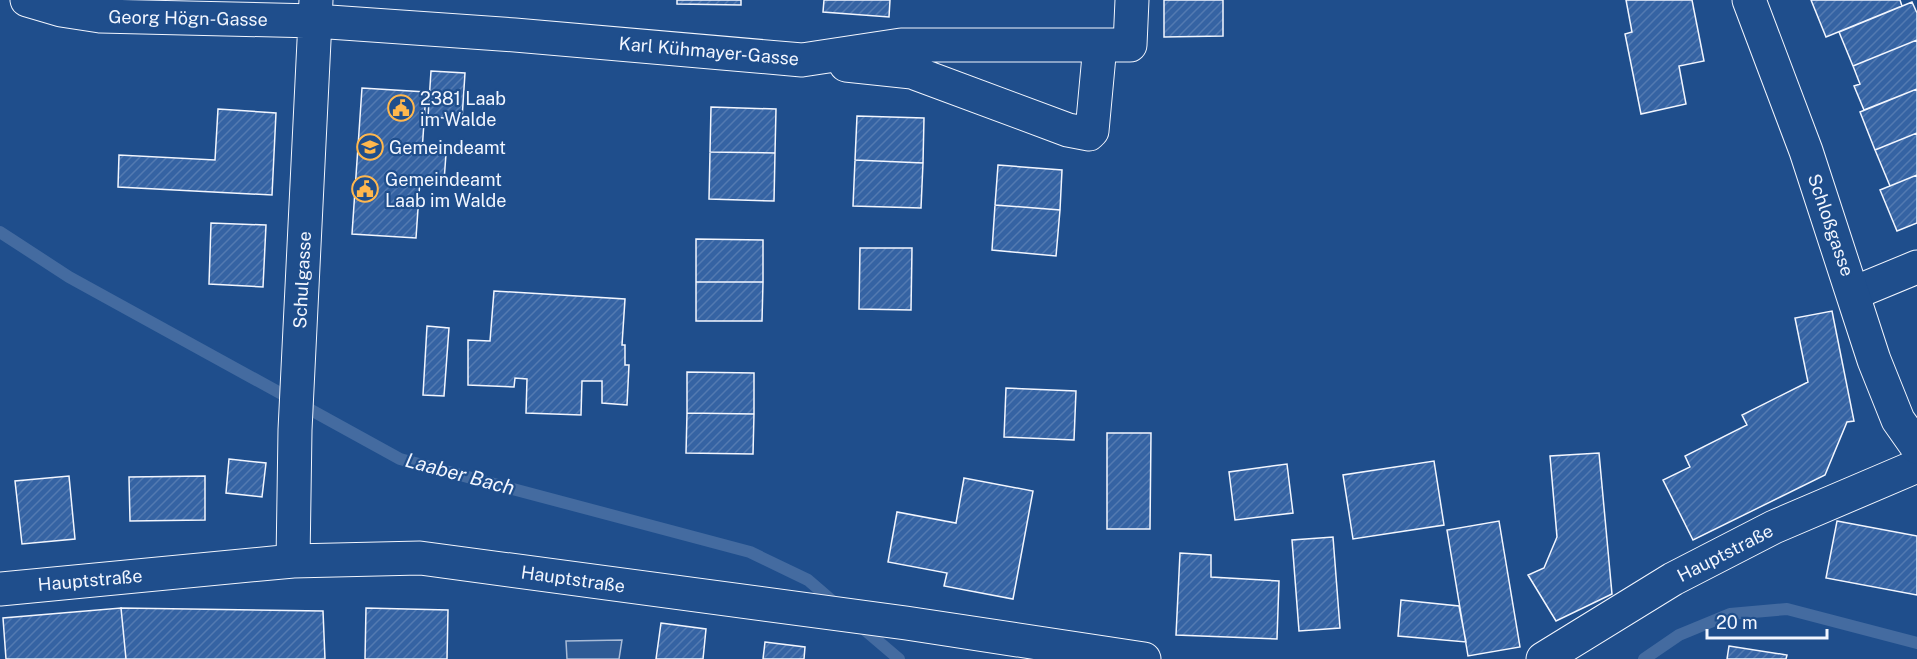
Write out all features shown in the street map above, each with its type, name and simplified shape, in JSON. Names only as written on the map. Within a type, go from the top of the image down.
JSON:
[{"type":"street","name":"Georg Högn-Gasse","points":[[27,0],[100,16],[315,11]]},
{"type":"street","name":"Karl Kühmayer-Gasse","points":[[315,11],[515,35],[802,60],[901,45],[1130,45],[1132,0]]},
{"type":"street","name":"Schloßgasse","points":[[1749,0],[1806,151],[1887,394],[1898,420],[1917,447]]},
{"type":"street","name":"Schulgasse","points":[[293,561],[295,430],[315,11]]},
{"type":"street","points":[[802,60],[912,72],[1068,130],[1089,134],[1092,131],[1100,45]]},
{"type":"street","points":[[1854,293],[1917,267]]},
{"type":"street","name":"Hauptstraße","points":[[1543,659],[1673,579],[1774,527],[1917,466]]},
{"type":"street","name":"Hauptstraße","points":[[0,589],[293,561],[420,558],[789,609],[906,622],[1144,659]]},
{"type":"shaded area","points":[[622,640],[619,659],[567,659],[566,641]]},
{"type":"building","points":[[677,0],[741,0],[741,5],[677,4]]},
{"type":"building","points":[[824,0],[890,0],[889,17],[823,12]]},
{"type":"building","points":[[1164,0],[1223,0],[1223,36],[1164,37]]},
{"type":"building","points":[[1626,0],[1692,0],[1704,61],[1679,66],[1686,104],[1641,114],[1625,34],[1632,32]]},
{"type":"building","points":[[1811,0],[1900,0],[1902,6],[1826,37]]},
{"type":"building","points":[[1912,2],[1917,13],[1917,40],[1853,66],[1839,32]]},
{"type":"building","points":[[1917,40],[1917,89],[1864,110],[1854,86],[1860,84],[1853,66]]},
{"type":"building","points":[[431,71],[465,73],[462,119],[428,117]]},
{"type":"building","points":[[362,88],[426,92],[422,152],[446,154],[444,181],[420,180],[416,238],[352,234]]},
{"type":"building","points":[[1917,89],[1917,133],[1875,150],[1860,112]]},
{"type":"building","points":[[711,107],[776,109],[775,153],[710,152]]},
{"type":"building","points":[[218,109],[276,113],[272,195],[118,187],[119,155],[215,160]]},
{"type":"building","points":[[857,116],[924,118],[923,163],[855,160]]},
{"type":"building","points":[[1917,133],[1917,175],[1890,186],[1875,150]]},
{"type":"building","points":[[710,152],[775,153],[774,201],[709,199]]},
{"type":"building","points":[[855,160],[923,163],[921,208],[853,206]]},
{"type":"building","points":[[998,165],[1062,170],[1060,210],[995,205]]},
{"type":"building","points":[[1917,175],[1917,223],[1897,231],[1880,190]]},
{"type":"building","points":[[995,205],[1060,210],[1056,256],[992,250]]},
{"type":"building","points":[[211,223],[266,225],[263,287],[209,284]]},
{"type":"building","points":[[696,239],[763,240],[763,282],[696,282]]},
{"type":"building","points":[[860,248],[912,248],[911,310],[859,309]]},
{"type":"building","points":[[696,282],[763,282],[762,321],[696,321]]},
{"type":"building","points":[[494,291],[625,299],[622,345],[625,345],[625,365],[629,365],[627,405],[602,403],[602,381],[582,381],[581,415],[526,413],[527,379],[515,378],[514,387],[468,385],[468,340],[490,341]]},
{"type":"building","points":[[1832,311],[1854,421],[1847,422],[1825,475],[1693,540],[1663,480],[1690,467],[1685,456],[1747,425],[1742,415],[1808,382],[1795,318]]},
{"type":"building","points":[[427,326],[449,328],[444,396],[423,395]]},
{"type":"building","points":[[687,372],[754,373],[754,414],[687,413]]},
{"type":"building","points":[[1006,388],[1076,391],[1074,440],[1004,437]]},
{"type":"building","points":[[687,413],[754,414],[753,454],[686,453]]},
{"type":"building","points":[[1107,433],[1151,433],[1150,529],[1107,529]]},
{"type":"building","points":[[1599,453],[1612,594],[1556,621],[1528,575],[1544,568],[1557,537],[1550,456]]},
{"type":"building","points":[[229,459],[266,463],[262,497],[226,493]]},
{"type":"building","points":[[1434,461],[1444,525],[1353,539],[1343,475]]},
{"type":"building","points":[[1287,464],[1293,513],[1235,520],[1229,472]]},
{"type":"building","points":[[69,476],[75,539],[22,544],[15,481]]},
{"type":"building","points":[[205,476],[205,520],[130,521],[129,477]]},
{"type":"building","points":[[964,478],[1033,491],[1013,599],[944,586],[947,573],[888,562],[897,512],[956,523]]},
{"type":"building","points":[[1499,521],[1520,647],[1468,656],[1447,530]]},
{"type":"building","points":[[1837,521],[1917,536],[1917,595],[1826,578]]},
{"type":"building","points":[[1333,537],[1340,628],[1299,631],[1292,540]]},
{"type":"building","points":[[1180,553],[1211,555],[1211,577],[1279,581],[1277,639],[1176,635]]},
{"type":"building","points":[[1401,600],[1459,606],[1466,642],[1398,636]]},
{"type":"building","points":[[121,608],[126,659],[6,659],[3,618]]},
{"type":"building","points":[[121,608],[323,611],[325,659],[126,659]]},
{"type":"building","points":[[366,608],[448,610],[447,659],[365,659]]},
{"type":"building","points":[[661,623],[706,629],[703,659],[656,659]]},
{"type":"building","points":[[765,642],[805,647],[804,659],[763,659]]},
{"type":"building","points":[[1729,646],[1787,655],[1786,659],[1727,659]]},
{"type":"waterway","name":"Laaber Bach","points":[[0,232],[69,277],[400,459],[750,552],[808,580],[837,605]]},
{"type":"waterway","name":"Laaber Bach","points":[[1644,659],[1679,635],[1730,614],[1787,609],[1917,643]]},
{"type":"waterway","name":"Laaber Bach","points":[[859,625],[899,659]]},
{"type":"place","name":"2381 Laab im Walde","points":[[401,108]]},
{"type":"place","name":"Gemeindeamt","points":[[370,147]]},
{"type":"place","name":"Gemeindeamt Laab im Walde","points":[[365,189]]}]
